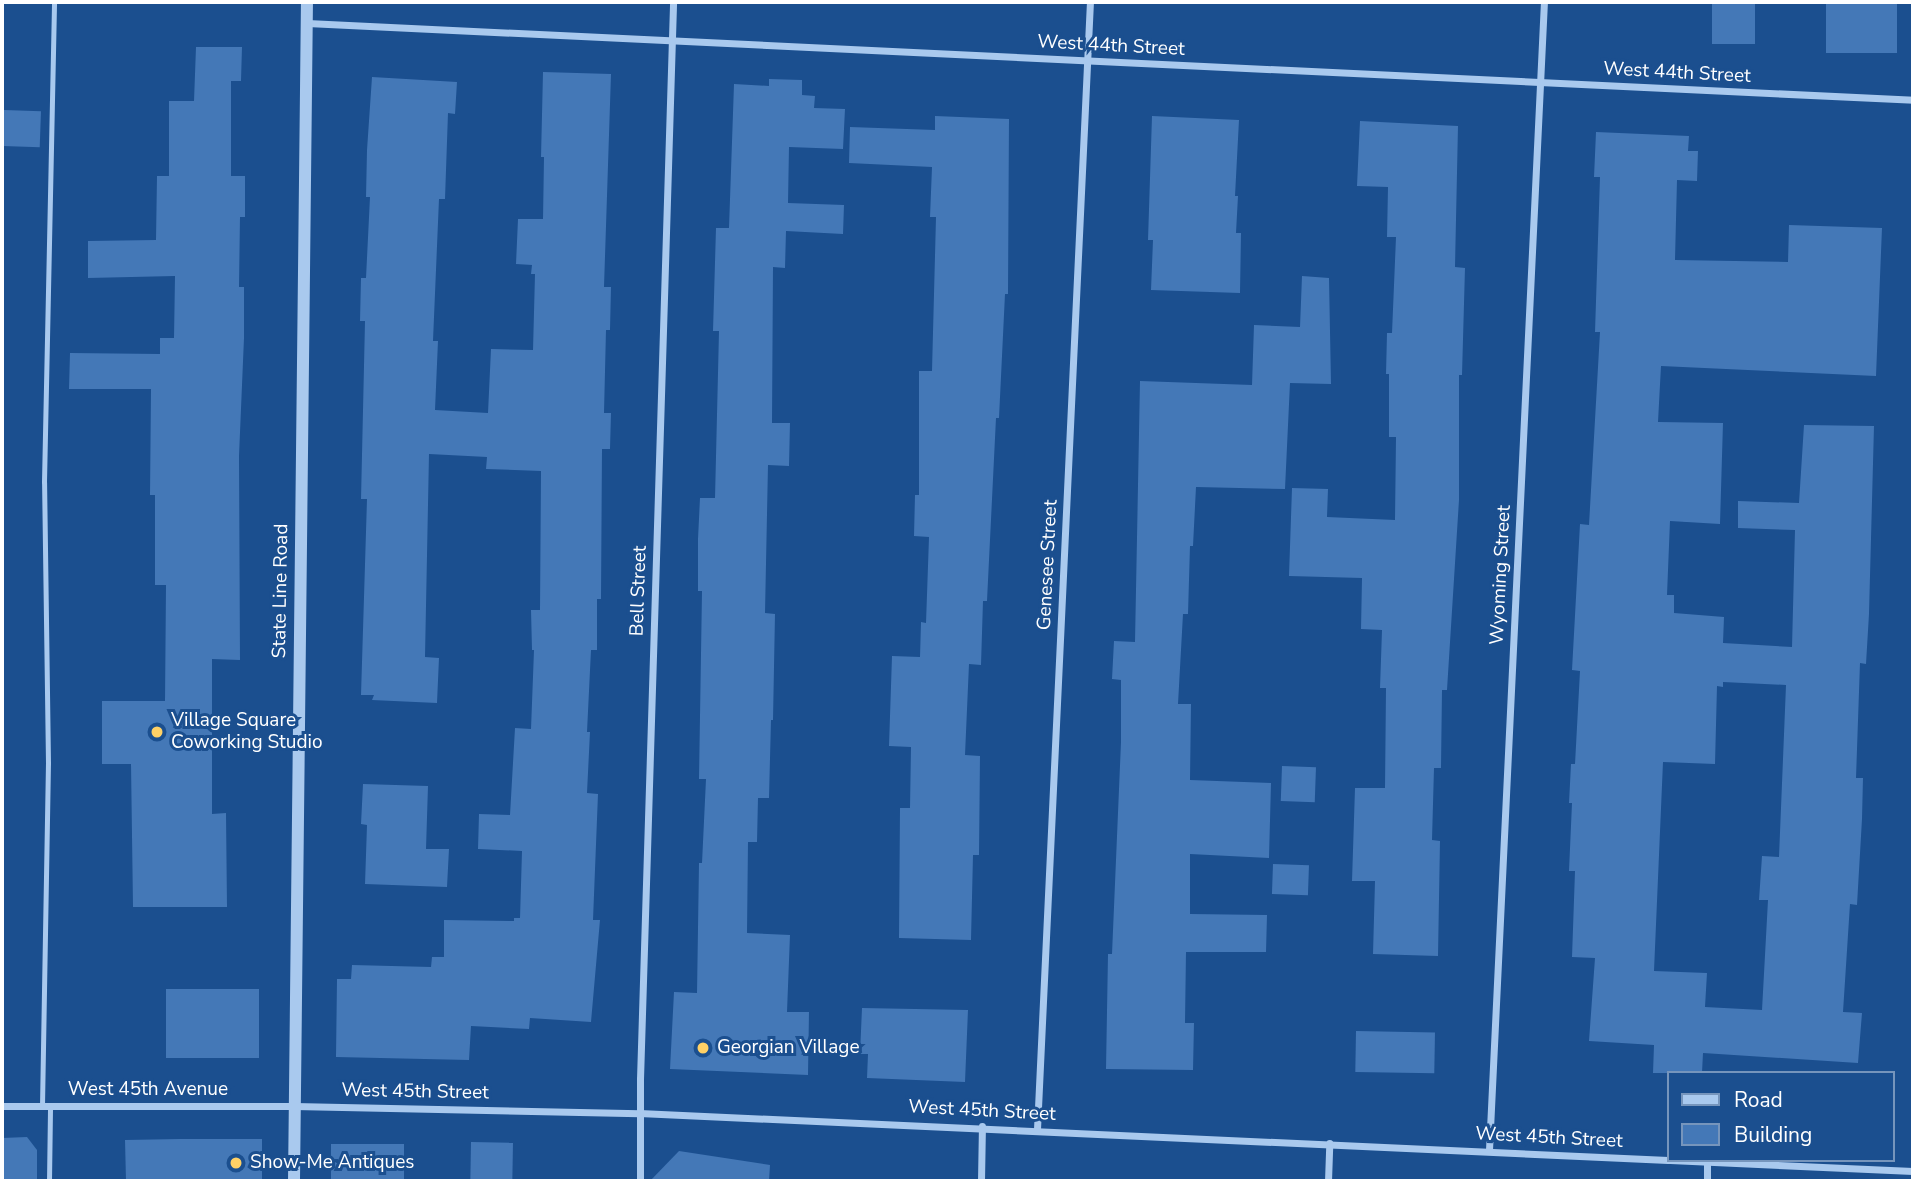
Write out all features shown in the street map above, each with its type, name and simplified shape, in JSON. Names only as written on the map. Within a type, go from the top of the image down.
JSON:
[{"type":"street","name":"State Line Road","points":[[294,1181],[307,2]]},
{"type":"street","name":"Bell Street","points":[[640,1181],[639,1113],[673,2]]},
{"type":"street","name":"Genesee Street","points":[[1037,1129],[1090,2]]},
{"type":"street","name":"Wyoming Street","points":[[1489,1150],[1544,2]]},
{"type":"street","name":"West 44th Street","points":[[307,23],[1913,100]]},
{"type":"street","name":"West 45th Avenue","points":[[2,1106],[294,1106]]},
{"type":"street","name":"West 45th Street","points":[[294,1106],[639,1113],[982,1126],[1666,1160]]},
{"type":"street","points":[[981,1181],[982,1126]]},
{"type":"street","points":[[1328,1181],[1329,1143]]},
{"type":"street","name":"West 45th Street","points":[[1707,1162],[1913,1171]]},
{"type":"street","points":[[1707,1162],[1707,1181]]},
{"type":"lane","points":[[49,1181],[46,1106],[48,763],[44,482],[54,2]]},
{"type":"building","points":[[1712,2],[1755,2],[1755,44],[1712,44]]},
{"type":"building","points":[[1826,2],[1897,2],[1897,53],[1826,53]]},
{"type":"building","points":[[196,47],[242,47],[241,81],[231,81],[231,176],[245,176],[245,217],[240,217],[239,287],[244,287],[239,456],[240,660],[212,659],[212,814],[226,813],[227,907],[133,907],[131,764],[102,764],[102,701],[165,701],[166,585],[155,585],[155,495],[150,495],[151,389],[69,389],[70,353],[160,354],[160,338],[174,338],[175,276],[88,278],[88,241],[156,240],[157,176],[169,176],[169,101],[194,101]]},
{"type":"building","points":[[543,72],[611,74],[604,287],[611,287],[610,330],[606,330],[604,413],[611,413],[610,449],[602,449],[601,599],[597,599],[597,650],[591,650],[587,732],[590,732],[587,793],[598,794],[593,920],[600,920],[591,1022],[530,1018],[529,1029],[471,1026],[469,1060],[336,1057],[337,979],[351,979],[352,965],[431,967],[432,957],[444,957],[444,920],[514,921],[514,918],[520,918],[522,851],[478,849],[479,814],[510,815],[515,728],[531,729],[534,650],[531,610],[540,610],[541,471],[486,469],[487,457],[429,454],[425,657],[439,658],[437,703],[372,700],[374,695],[361,695],[367,499],[361,499],[365,321],[360,321],[361,278],[366,278],[370,197],[366,197],[372,77],[457,82],[455,114],[448,113],[445,199],[439,199],[433,341],[438,341],[435,410],[488,413],[491,349],[533,350],[535,274],[531,274],[532,265],[516,264],[518,219],[543,219]]},
{"type":"building","points":[[769,79],[802,80],[802,95],[815,96],[814,108],[845,109],[843,149],[789,147],[788,203],[844,205],[843,234],[786,231],[785,268],[773,267],[772,423],[790,423],[789,466],[768,465],[765,613],[775,614],[769,798],[758,798],[757,842],[748,842],[747,933],[790,935],[787,1012],[809,1012],[808,1075],[670,1069],[674,992],[697,993],[699,863],[702,863],[706,779],[699,779],[702,591],[698,591],[698,539],[700,498],[715,498],[719,331],[713,331],[716,228],[729,228],[734,84],[769,86]]},
{"type":"building","points":[[4,110],[41,111],[40,147],[3,146]]},
{"type":"building","points":[[935,116],[1009,119],[1008,294],[1005,294],[999,418],[996,418],[987,601],[983,601],[981,665],[969,664],[965,755],[980,756],[979,855],[973,855],[971,940],[899,938],[900,808],[910,808],[911,747],[889,746],[892,656],[920,657],[921,622],[926,623],[929,537],[914,536],[915,495],[919,495],[919,371],[932,371],[936,217],[930,217],[932,167],[849,163],[850,127],[935,130]]},
{"type":"building","points":[[1152,116],[1239,120],[1235,196],[1238,196],[1236,233],[1241,233],[1240,293],[1151,290],[1153,240],[1148,240]]},
{"type":"building","points":[[1360,121],[1458,126],[1455,267],[1465,268],[1462,375],[1459,375],[1459,500],[1447,690],[1442,690],[1441,768],[1434,768],[1432,840],[1440,841],[1438,956],[1373,954],[1375,881],[1352,881],[1355,788],[1385,788],[1386,688],[1380,688],[1382,630],[1361,629],[1362,578],[1289,576],[1292,488],[1328,489],[1327,517],[1395,520],[1396,437],[1389,437],[1389,374],[1386,374],[1387,333],[1392,333],[1396,237],[1387,237],[1388,187],[1357,186]]},
{"type":"building","points":[[1596,132],[1689,136],[1688,151],[1698,151],[1697,181],[1677,180],[1675,260],[1788,262],[1789,225],[1882,228],[1876,376],[1661,366],[1658,422],[1723,423],[1720,524],[1670,521],[1667,595],[1674,595],[1674,613],[1724,617],[1723,643],[1792,647],[1795,530],[1738,528],[1738,501],[1799,503],[1804,425],[1874,426],[1869,614],[1866,664],[1860,663],[1856,778],[1863,778],[1862,819],[1857,905],[1850,904],[1843,1012],[1862,1013],[1858,1063],[1703,1053],[1702,1071],[1653,1073],[1654,1045],[1589,1041],[1595,958],[1572,957],[1575,871],[1569,871],[1572,803],[1569,803],[1571,764],[1575,764],[1580,671],[1572,670],[1580,524],[1589,525],[1600,332],[1595,332],[1600,177],[1594,177]],"holes":[[[1723,682],[1786,685],[1779,857],[1762,856],[1759,900],[1768,900],[1762,1010],[1705,1007],[1707,973],[1654,971],[1663,762],[1715,764],[1717,686],[1723,687]]]},
{"type":"building","points":[[1302,276],[1329,278],[1331,384],[1290,383],[1285,489],[1196,487],[1193,546],[1190,546],[1188,614],[1183,614],[1178,704],[1191,704],[1190,780],[1271,783],[1269,858],[1190,854],[1190,914],[1267,915],[1266,952],[1186,952],[1185,1023],[1194,1023],[1193,1070],[1106,1069],[1108,954],[1112,954],[1121,742],[1121,680],[1112,679],[1114,641],[1135,642],[1140,381],[1252,385],[1254,325],[1300,327]]},
{"type":"building","points":[[1282,766],[1316,767],[1315,802],[1281,801]]},
{"type":"building","points":[[363,784],[428,786],[426,849],[449,849],[447,887],[365,884],[367,825],[361,824]]},
{"type":"building","points":[[1273,864],[1309,865],[1308,895],[1272,894]]},
{"type":"building","points":[[166,989],[259,989],[259,1058],[166,1058]]},
{"type":"building","points":[[862,1008],[968,1010],[965,1082],[867,1078],[868,1054],[860,1054]]},
{"type":"building","points":[[1356,1031],[1435,1032],[1434,1073],[1355,1072]]},
{"type":"building","points":[[27,1137],[37,1150],[37,1181],[2,1181],[2,1138]]},
{"type":"building","points":[[262,1139],[262,1181],[126,1181],[125,1140]]},
{"type":"building","points":[[471,1142],[513,1143],[512,1181],[470,1181]]},
{"type":"building","points":[[331,1144],[404,1144],[404,1181],[331,1181]]},
{"type":"building","points":[[679,1151],[770,1165],[769,1181],[650,1181]]},
{"type":"place","name":"Village Square Coworking Studio","points":[[157,732]]},
{"type":"place","name":"Georgian Village","points":[[703,1048]]},
{"type":"place","name":"Show-Me Antiques","points":[[236,1163]]}]
